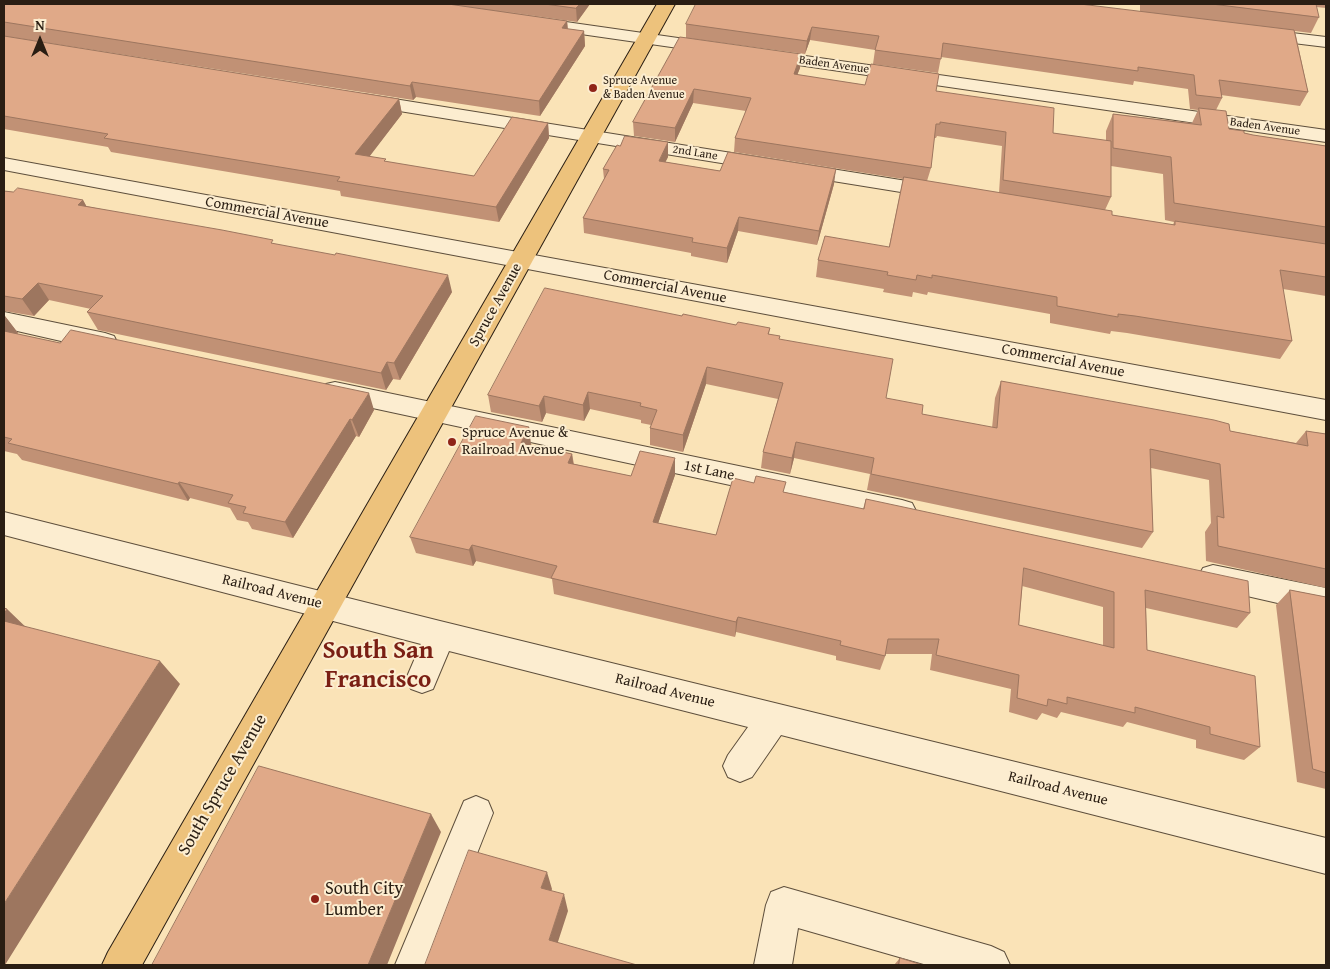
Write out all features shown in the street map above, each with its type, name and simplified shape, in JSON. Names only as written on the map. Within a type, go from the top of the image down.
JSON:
[{"type":"main road","name":"Spruce Avenue","points":[[325,606],[666,4]]},
{"type":"main road","name":"South Spruce Avenue","points":[[121,965],[325,606]]},
{"type":"street","points":[[580,29],[593,11]]},
{"type":"street","name":"Baden Avenue","points":[[514,20],[1326,136]]},
{"type":"street","points":[[1246,32],[1265,29],[1326,42]]},
{"type":"street","name":"2nd Lane","points":[[346,97],[591,136],[704,148],[956,195]]},
{"type":"street","name":"Commercial Avenue","points":[[4,164],[1326,410]]},
{"type":"street","points":[[4,320],[128,347]]},
{"type":"street","name":"1st Lane","points":[[310,386],[929,517]]},
{"type":"street","name":"Railroad Avenue","points":[[4,523],[440,635],[1326,856]]},
{"type":"street","points":[[1191,572],[1326,601]]},
{"type":"street","points":[[422,680],[440,635]]},
{"type":"street","points":[[740,766],[774,718]]},
{"type":"street","points":[[414,965],[476,813]]},
{"type":"street","points":[[773,965],[784,905],[991,965]]},
{"type":"building","points":[[4,4],[448,4],[567,21],[562,28],[584,31],[539,101],[412,82],[410,86],[4,22]]},
{"type":"building","points":[[545,4],[580,4],[576,8]]},
{"type":"building","points":[[696,4],[1080,4],[1294,30],[1308,92],[1219,80],[1222,98],[1196,95],[1194,75],[1138,67],[1138,71],[943,43],[941,59],[875,50],[879,36],[812,27],[807,41],[686,24]]},
{"type":"building","points":[[1212,4],[1316,4],[1319,17]]},
{"type":"building","points":[[4,36],[399,99],[355,154],[386,159],[384,161],[474,176],[512,117],[548,123],[496,207],[337,181],[340,177],[104,138],[108,134],[4,116]]},
{"type":"building","points":[[680,37],[801,54],[794,74],[865,85],[871,64],[939,74],[936,91],[1054,108],[1053,133],[1111,141],[1111,197],[1003,180],[1006,132],[940,122],[940,124],[936,124],[931,168],[735,138],[751,98],[694,89],[675,128],[633,122]]},
{"type":"building","points":[[1199,108],[1226,111],[1229,129],[1244,131],[1244,133],[1253,135],[1326,146],[1326,227],[1174,203],[1171,157],[1113,148],[1113,114],[1201,125]]},
{"type":"building","points":[[625,136],[668,142],[659,161],[720,171],[728,152],[836,169],[819,231],[739,217],[727,248],[692,242],[693,238],[583,218],[609,170],[603,169],[617,145],[620,146]]},
{"type":"building","points":[[904,177],[1112,211],[1112,215],[1175,225],[1175,221],[1326,244],[1326,277],[1280,270],[1292,341],[1135,316],[1118,314],[1118,317],[1057,306],[1057,297],[932,275],[932,278],[917,275],[916,280],[887,275],[888,272],[818,260],[825,236],[889,247]]},
{"type":"building","points":[[18,188],[83,200],[78,205],[222,230],[273,240],[271,243],[335,255],[336,253],[448,275],[394,363],[387,362],[381,373],[87,312],[103,296],[38,283],[22,299],[4,296],[4,191],[13,192]]},
{"type":"building","points":[[545,288],[682,316],[683,314],[736,325],[738,322],[770,328],[768,334],[780,336],[779,339],[893,359],[886,398],[923,405],[922,414],[997,428],[1001,381],[1214,420],[1229,424],[1230,431],[1308,446],[1306,431],[1326,434],[1326,569],[1218,546],[1217,516],[1224,518],[1220,464],[1150,449],[1153,532],[871,474],[874,458],[796,442],[792,458],[763,452],[783,383],[707,367],[683,435],[650,428],[657,410],[640,406],[641,403],[588,392],[583,405],[544,396],[539,406],[488,395]]},
{"type":"building","points":[[71,330],[369,393],[352,420],[350,419],[285,522],[243,513],[246,507],[228,503],[233,495],[179,482],[178,484],[8,443],[12,439],[4,437],[4,331],[60,343]]},
{"type":"building","points":[[476,416],[529,427],[521,443],[572,454],[568,463],[631,476],[640,451],[675,458],[653,522],[716,535],[733,478],[754,483],[756,476],[786,482],[783,492],[864,509],[866,499],[1248,581],[1250,613],[1145,590],[1147,650],[1255,676],[1260,747],[1210,734],[1210,727],[1135,707],[1135,713],[1067,697],[1067,704],[1048,699],[1047,706],[1017,698],[1019,675],[936,655],[939,639],[888,639],[885,656],[840,645],[841,641],[738,617],[736,622],[551,578],[557,566],[472,545],[469,550],[410,537]],"holes":[[[1024,568],[1114,592],[1114,648],[1019,625]]]},
{"type":"building","points":[[1290,590],[1326,597],[1326,773],[1313,769]]},
{"type":"building","points":[[4,621],[160,661],[4,904]]},
{"type":"building","name":"South City Lumber","points":[[259,766],[431,814],[368,965],[152,965]]},
{"type":"building","points":[[469,850],[547,872],[541,888],[564,894],[549,940],[637,965],[425,965]]},
{"type":"building","points":[[900,958],[923,965],[899,965]]},
{"type":"place","name":"Spruce Avenue & Baden Avenue","points":[[593,88]]},
{"type":"place","name":"Spruce Avenue & Railroad Avenue","points":[[452,442]]},
{"type":"place","name":"South City Lumber","points":[[315,899]]},
{"type":"district","name":"South San Francisco","points":[[378,666]]}]
